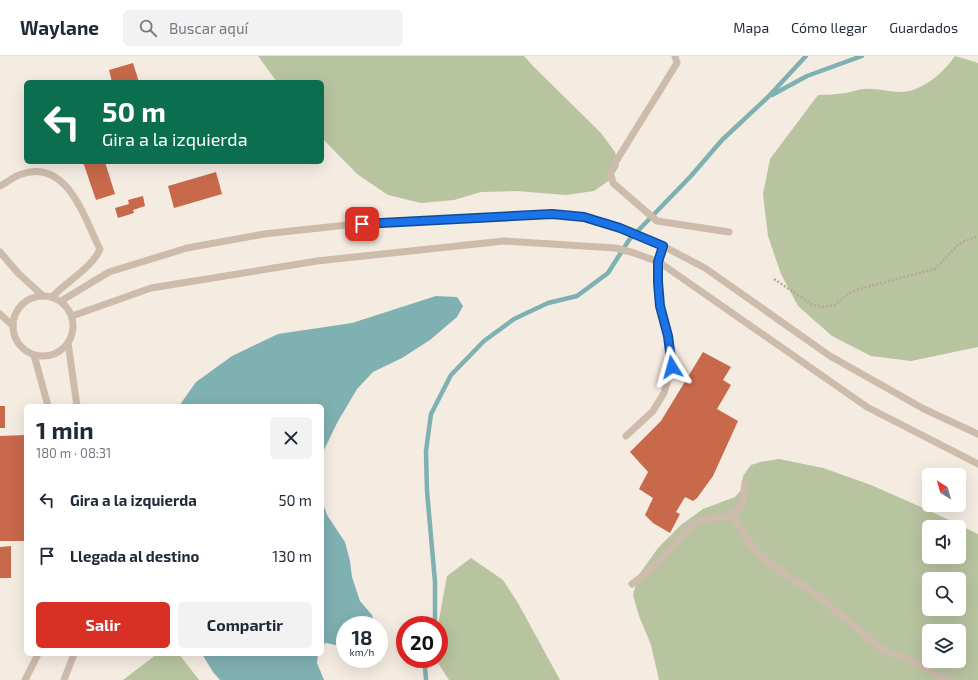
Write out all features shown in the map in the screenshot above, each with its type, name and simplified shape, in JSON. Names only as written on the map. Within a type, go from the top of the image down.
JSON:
[{"type":"lane","points":[[675,56],[677,63],[610,170],[613,183],[657,222],[728,232]]},
{"type":"lane","points":[[0,186],[19,175],[40,171],[58,178],[70,190],[100,249],[93,261],[52,296]]},
{"type":"lane","points":[[61,301],[109,272],[187,248],[264,234],[347,225],[552,214],[584,217],[620,228],[663,246],[706,268],[830,356],[924,409],[978,434]]},
{"type":"lane","points":[[72,316],[151,288],[317,260],[504,241],[615,248],[658,262],[867,407],[978,464]]},
{"type":"lane","points":[[626,436],[653,411],[664,393],[672,367],[668,336],[660,306],[658,282],[658,262],[663,246]]},
{"type":"lane","points":[[0,252],[26,282],[42,295]]},
{"type":"lane","points":[[42,295],[52,296],[68,307],[74,325],[72,335],[62,350],[53,355],[34,355],[26,351],[14,336],[14,317],[24,302],[32,297],[42,295]]},
{"type":"lane","points":[[0,314],[13,326]]},
{"type":"lane","points":[[68,343],[77,404]]},
{"type":"lane","points":[[34,355],[47,404]]},
{"type":"lane","points":[[632,584],[653,568],[692,525],[698,521],[714,517],[728,517],[737,512],[743,501],[745,482]]},
{"type":"lane","points":[[732,514],[748,541],[765,559],[789,578],[806,587],[883,650],[912,661],[947,680]]},
{"type":"lane","points":[[25,680],[37,656]]},
{"type":"lane","points":[[64,680],[73,656]]},
{"type":"path","points":[[774,279],[812,305],[823,307],[834,305],[848,294],[859,288],[935,269],[943,262],[950,251],[962,242],[978,237]]},
{"type":"green space","points":[[258,56],[524,56],[601,133],[615,152],[619,166],[610,180],[594,191],[566,195],[516,191],[481,192],[454,200],[421,203],[388,195],[357,174],[324,140],[324,80],[276,80]]},
{"type":"green space","points":[[955,56],[978,63],[978,347],[911,361],[871,356],[832,336],[798,306],[781,274],[768,236],[763,194],[770,159],[818,95],[846,93],[860,89],[900,92],[916,89],[938,75]]},
{"type":"green space","points":[[779,459],[823,468],[871,485],[922,507],[922,512],[932,512],[949,520],[922,520],[922,564],[966,564],[966,528],[978,534],[978,680],[659,680],[651,645],[639,616],[633,595],[638,576],[658,548],[681,525],[703,509],[735,497],[742,489],[743,476],[751,465]]},
{"type":"green space","points":[[471,558],[503,580],[518,603],[560,680],[449,680],[441,668],[448,668],[448,616],[440,616],[447,576]]},
{"type":"green space","points":[[154,656],[181,656],[199,680],[123,680]]},
{"type":"water","points":[[436,296],[457,297],[463,306],[457,317],[430,340],[402,358],[373,372],[357,389],[337,423],[324,450],[324,404],[180,404],[196,382],[232,356],[278,334],[352,323]]},
{"type":"water","points":[[324,506],[327,515],[345,542],[352,577],[360,601],[372,616],[336,616],[336,645],[324,644]]},
{"type":"water","points":[[203,656],[318,656],[317,663],[324,680],[220,680]]},
{"type":"building","points":[[133,63],[138,80],[112,80],[109,70]]},
{"type":"building","points":[[84,164],[106,164],[115,194],[96,200]]},
{"type":"building","points":[[216,172],[222,194],[174,208],[168,186]]},
{"type":"building","points":[[143,196],[145,206],[133,210],[134,213],[118,218],[115,208],[129,204],[128,200]]},
{"type":"building","points":[[703,352],[731,367],[723,380],[731,385],[717,409],[738,421],[713,476],[697,498],[693,501],[685,497],[676,512],[680,514],[670,533],[653,523],[645,515],[653,498],[639,489],[648,472],[630,452],[661,421]]},
{"type":"building","points":[[0,406],[5,406],[5,428],[0,428]]},
{"type":"building","points":[[24,435],[24,541],[0,541],[0,436]]},
{"type":"building","points":[[11,546],[11,578],[0,578],[0,547]]},
{"type":"waterway","points":[[435,616],[435,582],[427,491],[426,451],[431,414],[451,375],[484,341],[514,319],[548,303],[577,296],[608,273],[629,240],[691,176],[722,140],[768,97],[806,56]]},
{"type":"waterway","points":[[772,95],[807,76],[862,56]]},
{"type":"waterway","points":[[425,668],[426,680]]},
{"type":"route","points":[[362,224],[552,214],[584,217],[620,228],[663,246],[658,262],[658,282],[660,306],[668,336],[672,367]]}]
